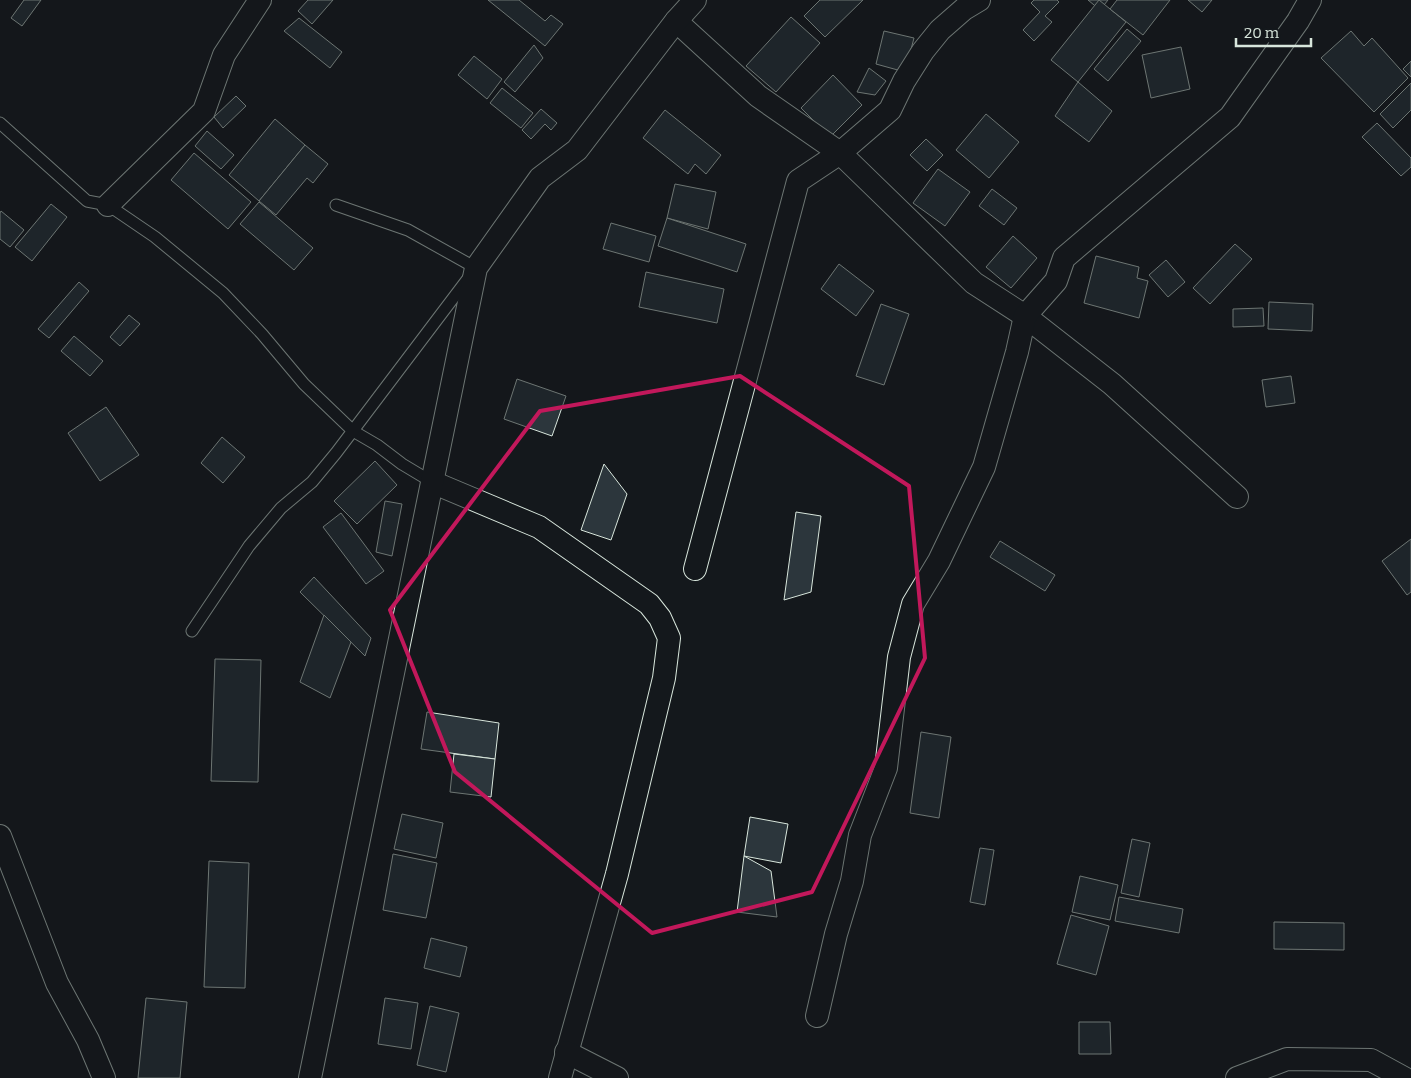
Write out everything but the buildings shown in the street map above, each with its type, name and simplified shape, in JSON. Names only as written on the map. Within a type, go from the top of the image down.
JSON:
[{"type":"street","points":[[108,205],[204,111],[224,56],[260,0]]},
{"type":"street","points":[[310,1078],[476,268],[540,178],[577,150],[676,21],[695,0]]},
{"type":"street","points":[[695,569],[798,181],[840,154],[890,110],[904,81],[923,51],[940,30],[964,9],[979,0]]},
{"type":"street","points":[[816,1016],[836,934],[852,881],[860,835],[886,768],[899,656],[913,604],[939,561],[984,467],[1017,352],[1025,316],[1056,281],[1064,258],[1230,117],[1298,21],[1310,0]]},
{"type":"street","points":[[676,21],[758,96],[840,154],[974,283],[1025,316],[1112,384],[1236,497]]},
{"type":"street","points":[[432,482],[539,527],[649,604],[660,618],[669,638],[664,678],[617,874],[560,1078]]},
{"type":"street","points":[[0,836],[57,982],[88,1040],[104,1078]]},
{"type":"street","points":[[566,1052],[617,1078]]},
{"type":"street","points":[[1237,1078],[1287,1059],[1371,1060],[1404,1078]]},
{"type":"lane","points":[[0,123],[87,201],[108,205],[155,237],[223,293],[262,334],[304,384],[353,431],[432,482]]},
{"type":"lane","points":[[192,630],[249,546],[281,508],[312,482],[353,431],[476,268],[408,230],[336,205]]},
{"type":"highlighted area","points":[[740,376],[909,486],[925,658],[812,892],[652,933],[455,772],[390,610],[540,411]]}]
